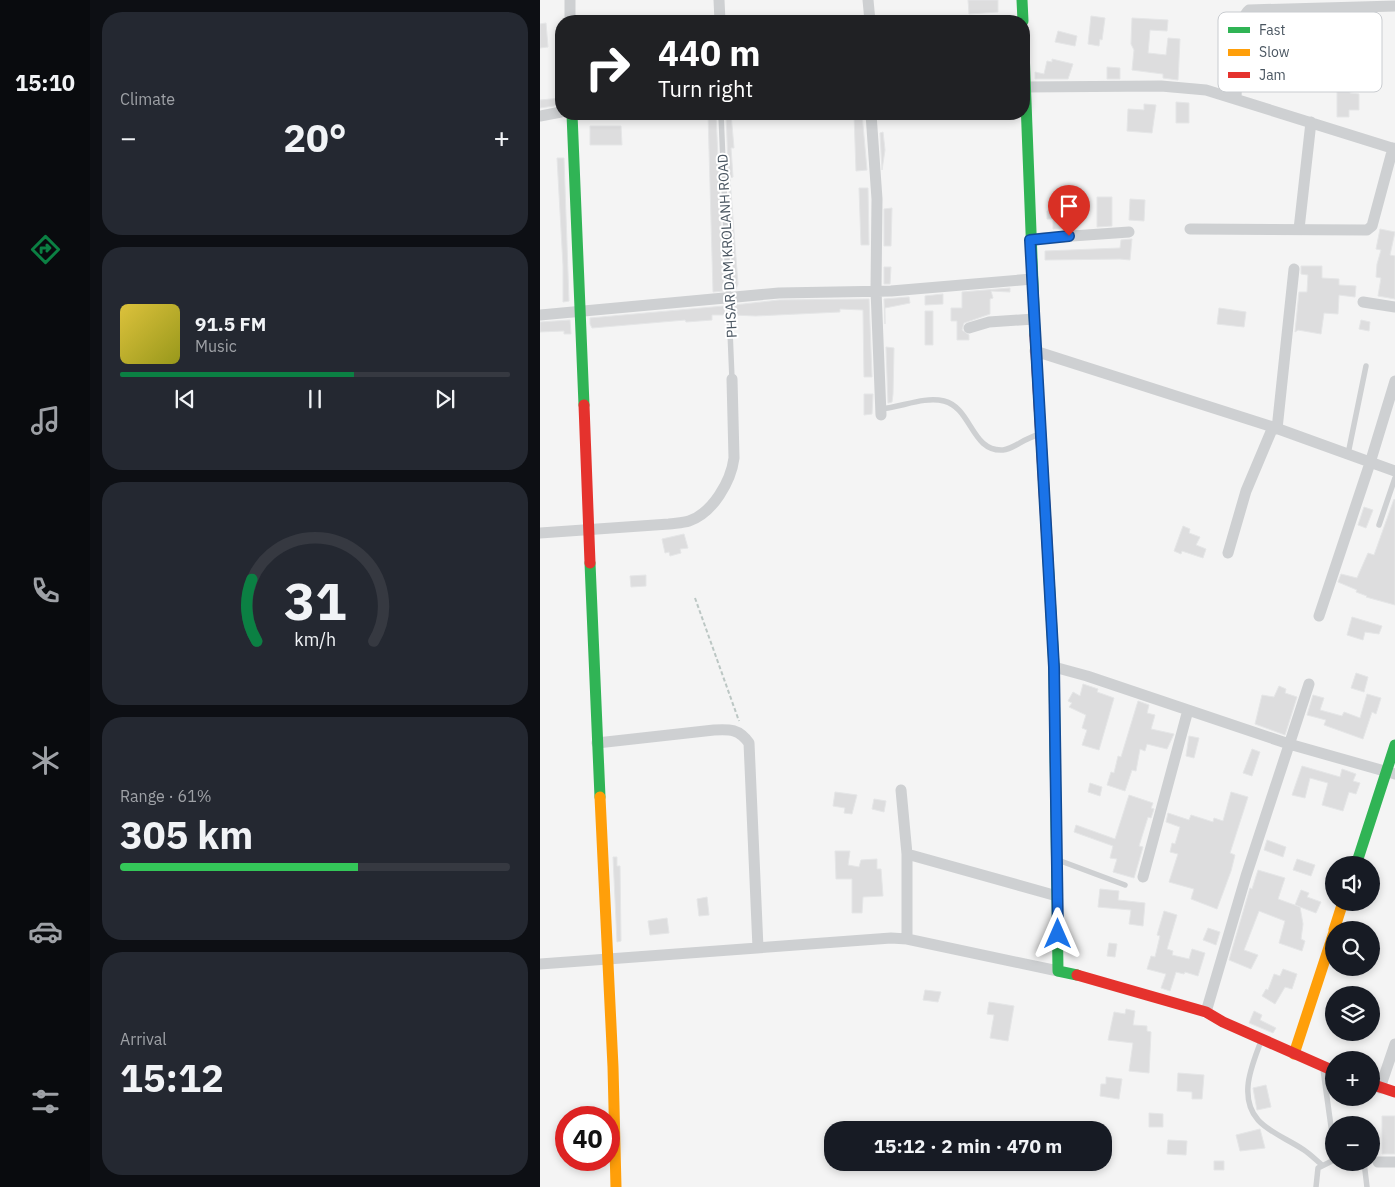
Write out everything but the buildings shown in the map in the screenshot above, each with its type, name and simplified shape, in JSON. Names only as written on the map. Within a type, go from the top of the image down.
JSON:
[{"type":"street","points":[[570,0],[570,15]]},
{"type":"street","points":[[719,0],[720,15]]},
{"type":"street","points":[[868,0],[869,15]]},
{"type":"street","points":[[1022,0],[1023,15]]},
{"type":"street","points":[[1247,12],[1252,9],[1307,10],[1395,6]]},
{"type":"street","points":[[1030,82],[1174,87],[1206,90],[1394,149],[1369,228],[1190,229]]},
{"type":"street","points":[[1236,99],[1237,92]]},
{"type":"street","points":[[540,116],[555,115]]},
{"type":"street","points":[[572,120],[616,1187]]},
{"type":"street","points":[[872,120],[877,199],[876,290],[880,412]]},
{"type":"street","points":[[1026,120],[1035,351],[1054,667],[1058,971]]},
{"type":"street","points":[[1299,229],[1311,122]]},
{"type":"street","points":[[1030,240],[1129,232]]},
{"type":"street","points":[[1228,553],[1246,491],[1275,428],[1294,269]]},
{"type":"street","points":[[540,315],[729,297],[876,290],[1032,279]]},
{"type":"street","points":[[1363,302],[1395,307]]},
{"type":"street","points":[[969,328],[990,322],[1034,319]]},
{"type":"street","points":[[1035,351],[1275,428],[1395,471]]},
{"type":"street","points":[[540,533],[689,521],[700,515],[712,502],[732,471],[734,458],[732,379]]},
{"type":"street","points":[[1319,616],[1395,381]]},
{"type":"street","points":[[1054,667],[1289,744],[1391,773]]},
{"type":"street","points":[[1206,1012],[1309,684]]},
{"type":"street","points":[[1143,877],[1188,710]]},
{"type":"street","points":[[597,743],[714,730],[731,729],[742,733],[749,743],[758,948]]},
{"type":"street","points":[[1359,856],[1391,773],[1395,745]]},
{"type":"street","points":[[902,790],[907,854],[907,939]]},
{"type":"street","points":[[907,854],[1057,896]]},
{"type":"street","points":[[540,964],[872,938],[907,939],[1095,979],[1206,1012],[1325,1068]]},
{"type":"street","points":[[1294,1054],[1325,959]]},
{"type":"street","points":[[1380,1077],[1395,1044]]},
{"type":"street","points":[[1380,1087],[1395,1092]]},
{"type":"street","points":[[1380,1162],[1395,1162]]},
{"type":"lane","name":"PHSAR DAM KROLANH ROAD","points":[[721,120],[732,379]]},
{"type":"lane","points":[[1348,454],[1366,366]]},
{"type":"lane","points":[[880,412],[920,401],[935,400],[946,402],[963,412],[984,444],[998,450],[1006,450],[1027,437],[1040,435]]},
{"type":"lane","points":[[1379,525],[1395,478]]},
{"type":"lane","points":[[1058,860],[1124,885]]},
{"type":"lane","points":[[1261,1039],[1248,1085],[1249,1104],[1256,1120],[1283,1139],[1304,1150],[1322,1165]]},
{"type":"lane","points":[[1322,1067],[1329,1116]]},
{"type":"lane","points":[[1316,1187],[1317,1172],[1325,1164]]},
{"type":"lane","points":[[1365,1171],[1367,1187]]},
{"type":"path","points":[[695,598],[742,733]]},
{"type":"traffic: fast","points":[[1022,0],[1023,15]]},
{"type":"traffic: fast","points":[[572,120],[584,405]]},
{"type":"traffic: fast","points":[[1027,120],[1035,335]]},
{"type":"traffic: fast","points":[[1048,559],[1054,667],[1058,971],[1077,975]]},
{"type":"traffic: fast","points":[[590,563],[600,797]]},
{"type":"traffic: fast","points":[[1359,856],[1395,745]]},
{"type":"traffic: slow","points":[[600,797],[613,1067],[616,1187]]},
{"type":"traffic: slow","points":[[1337,921],[1340,911]]},
{"type":"traffic: slow","points":[[1294,1054],[1325,959]]},
{"type":"traffic: jam","points":[[1035,335],[1048,559]]},
{"type":"traffic: jam","points":[[584,405],[590,563]]},
{"type":"traffic: jam","points":[[1077,975],[1206,1012],[1223,1022],[1325,1067]]},
{"type":"traffic: jam","points":[[1380,1087],[1395,1092]]},
{"type":"route","points":[[1058,934],[1054,667],[1030,240],[1069,236]]}]
